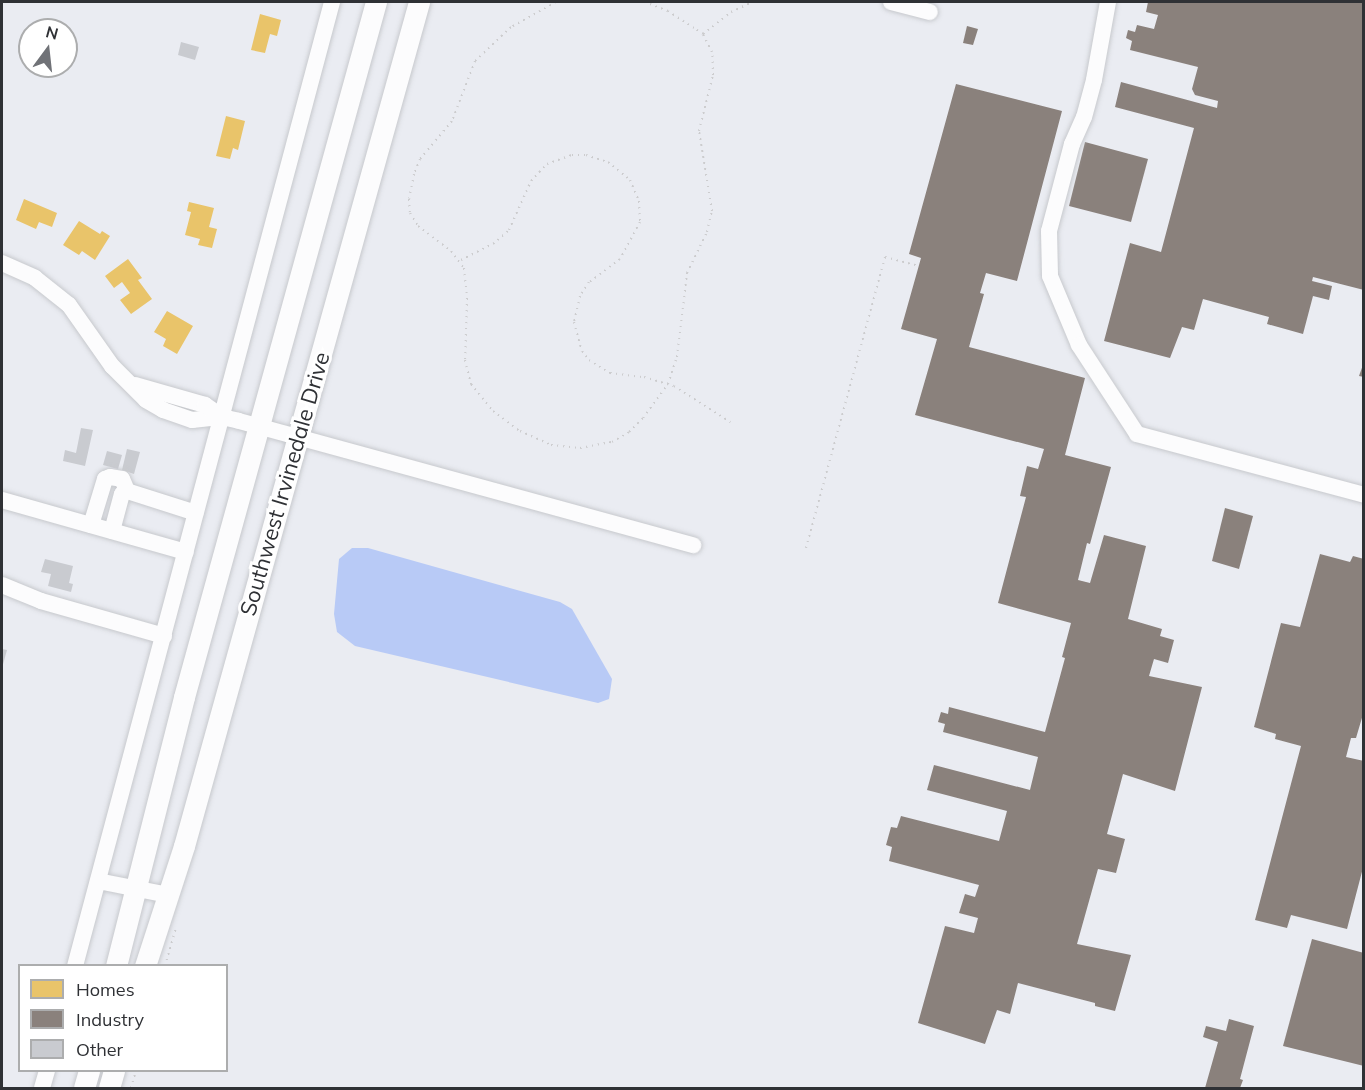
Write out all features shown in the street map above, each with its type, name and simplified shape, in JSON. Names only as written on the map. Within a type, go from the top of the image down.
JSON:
[{"type":"main road","name":"Southwest Irvinedale Drive","points":[[117,964],[184,697],[257,426],[376,2]]},
{"type":"main road","name":"Southwest Irvinedale Drive","points":[[147,964],[298,438],[418,2]]},
{"type":"main road","points":[[84,1089],[89,1072]]},
{"type":"main road","points":[[109,1089],[114,1072]]},
{"type":"street","points":[[76,964],[332,2]]},
{"type":"street","points":[[891,2],[930,12]]},
{"type":"street","points":[[1108,2],[1094,80],[1084,117],[1072,144],[1049,231],[1050,276],[1079,345],[1137,434],[1364,495]]},
{"type":"street","points":[[2,263],[35,278],[69,305],[112,366],[131,383],[205,405],[222,417],[693,544]]},
{"type":"street","points":[[91,525],[105,479],[110,477],[122,479],[127,491],[196,513]]},
{"type":"street","points":[[112,531],[122,494],[127,491]]},
{"type":"street","points":[[2,500],[186,552]]},
{"type":"street","points":[[2,585],[51,605],[164,636]]},
{"type":"street","points":[[98,881],[168,895]]},
{"type":"street","points":[[42,1089],[47,1072]]},
{"type":"path","points":[[556,2],[505,32],[475,61],[452,121],[420,159],[408,199],[411,213],[426,234],[460,261],[467,298],[466,372],[480,397],[507,423],[520,431],[551,445],[569,448],[592,447],[612,442],[637,425],[668,384],[679,347],[687,273],[707,232],[712,211],[699,132],[714,63],[712,52],[703,34],[681,18],[644,2]]},
{"type":"path","points":[[703,34],[731,12],[752,2]]},
{"type":"path","points":[[460,261],[502,237],[514,223],[531,181],[539,171],[559,158],[572,155],[597,158],[624,173],[639,201],[638,229],[620,259],[589,282],[580,296],[574,322],[582,351],[589,360],[610,373],[644,377],[668,384],[730,422]]},
{"type":"path","points":[[806,548],[885,257],[919,266]]},
{"type":"path","points":[[131,1089],[136,1072]]},
{"type":"water","points":[[352,548],[368,548],[560,602],[572,609],[612,679],[609,699],[598,703],[355,646],[337,632],[334,614],[339,559]]},
{"type":"building: Homes","points":[[260,14],[281,20],[277,36],[270,34],[265,53],[251,50]]},
{"type":"building: Homes","points":[[226,116],[245,121],[238,150],[233,148],[230,159],[216,156]]},
{"type":"building: Homes","points":[[24,199],[57,213],[52,227],[39,222],[36,229],[16,220]]},
{"type":"building: Homes","points":[[189,202],[214,208],[209,227],[217,229],[212,248],[198,245],[200,239],[185,235],[191,212],[187,211]]},
{"type":"building: Homes","points":[[79,221],[100,234],[102,231],[110,236],[95,260],[82,251],[79,255],[63,245]]},
{"type":"building: Homes","points":[[128,259],[142,278],[138,280],[152,299],[131,314],[120,300],[130,293],[122,282],[114,288],[105,276]]},
{"type":"building: Homes","points":[[167,311],[193,326],[177,354],[163,346],[166,339],[154,332]]},
{"type":"building: Industry","points":[[1148,2],[1364,2],[1364,290],[1313,277],[1312,281],[1332,286],[1329,300],[1313,296],[1303,334],[1267,324],[1269,317],[1203,299],[1194,330],[1182,327],[1170,358],[1104,341],[1130,243],[1161,252],[1194,128],[1115,107],[1121,82],[1217,108],[1218,101],[1195,95],[1192,89],[1198,67],[1130,50],[1132,41],[1126,38],[1128,30],[1135,32],[1137,25],[1154,29],[1158,15],[1146,12]]},
{"type":"building: Industry","points":[[967,26],[978,29],[973,45],[963,43]]},
{"type":"building: Industry","points":[[956,84],[1062,111],[1017,281],[986,273],[980,293],[984,294],[969,347],[1085,378],[1065,455],[1111,467],[1078,580],[1090,583],[1104,535],[1146,546],[1128,619],[1162,629],[1160,636],[1174,640],[1168,663],[1154,659],[1149,676],[1202,687],[1175,791],[1123,774],[1107,834],[1125,839],[1116,873],[1098,869],[1077,944],[1131,955],[1115,1011],[1095,1006],[1095,1003],[1018,983],[1010,1014],[997,1010],[985,1044],[918,1023],[945,926],[974,933],[978,918],[959,913],[965,894],[975,897],[979,885],[889,861],[892,847],[886,845],[891,827],[897,828],[901,816],[999,841],[1007,811],[927,790],[934,765],[1030,790],[1038,757],[943,732],[945,724],[938,722],[941,712],[948,714],[949,707],[1045,732],[1065,658],[1062,657],[1071,623],[998,603],[1026,497],[1020,496],[1027,466],[1038,469],[1044,449],[915,415],[937,339],[901,329],[921,258],[909,254]]},
{"type":"building: Industry","points":[[1085,142],[1148,159],[1131,222],[1069,206]]},
{"type":"building: Industry","points":[[1364,362],[1364,377],[1359,376]]},
{"type":"building: Industry","points":[[1225,508],[1253,516],[1239,569],[1212,561]]},
{"type":"building: Industry","points":[[1320,554],[1350,562],[1353,556],[1364,559],[1364,711],[1356,738],[1351,738],[1346,757],[1364,761],[1364,864],[1347,929],[1291,915],[1287,928],[1255,920],[1301,746],[1275,739],[1276,734],[1254,727],[1281,623],[1300,627]]},
{"type":"building: Industry","points":[[1312,939],[1364,953],[1364,1066],[1283,1046]]},
{"type":"building: Industry","points":[[1229,1019],[1254,1026],[1240,1079],[1243,1080],[1240,1088],[1205,1088],[1218,1042],[1203,1037],[1206,1026],[1226,1031]]},
{"type":"building: Other","points":[[181,42],[199,47],[195,60],[178,55]]},
{"type":"building: Other","points":[[81,428],[93,430],[85,466],[63,461],[65,450],[76,453]]},
{"type":"building: Other","points":[[127,449],[140,452],[134,474],[122,470]]},
{"type":"building: Other","points":[[107,451],[122,455],[118,469],[103,465]]},
{"type":"building: Other","points":[[45,559],[73,566],[69,583],[73,584],[71,592],[48,586],[51,574],[41,572]]},
{"type":"building: Other","points":[[2,649],[7,650],[2,668]]}]
